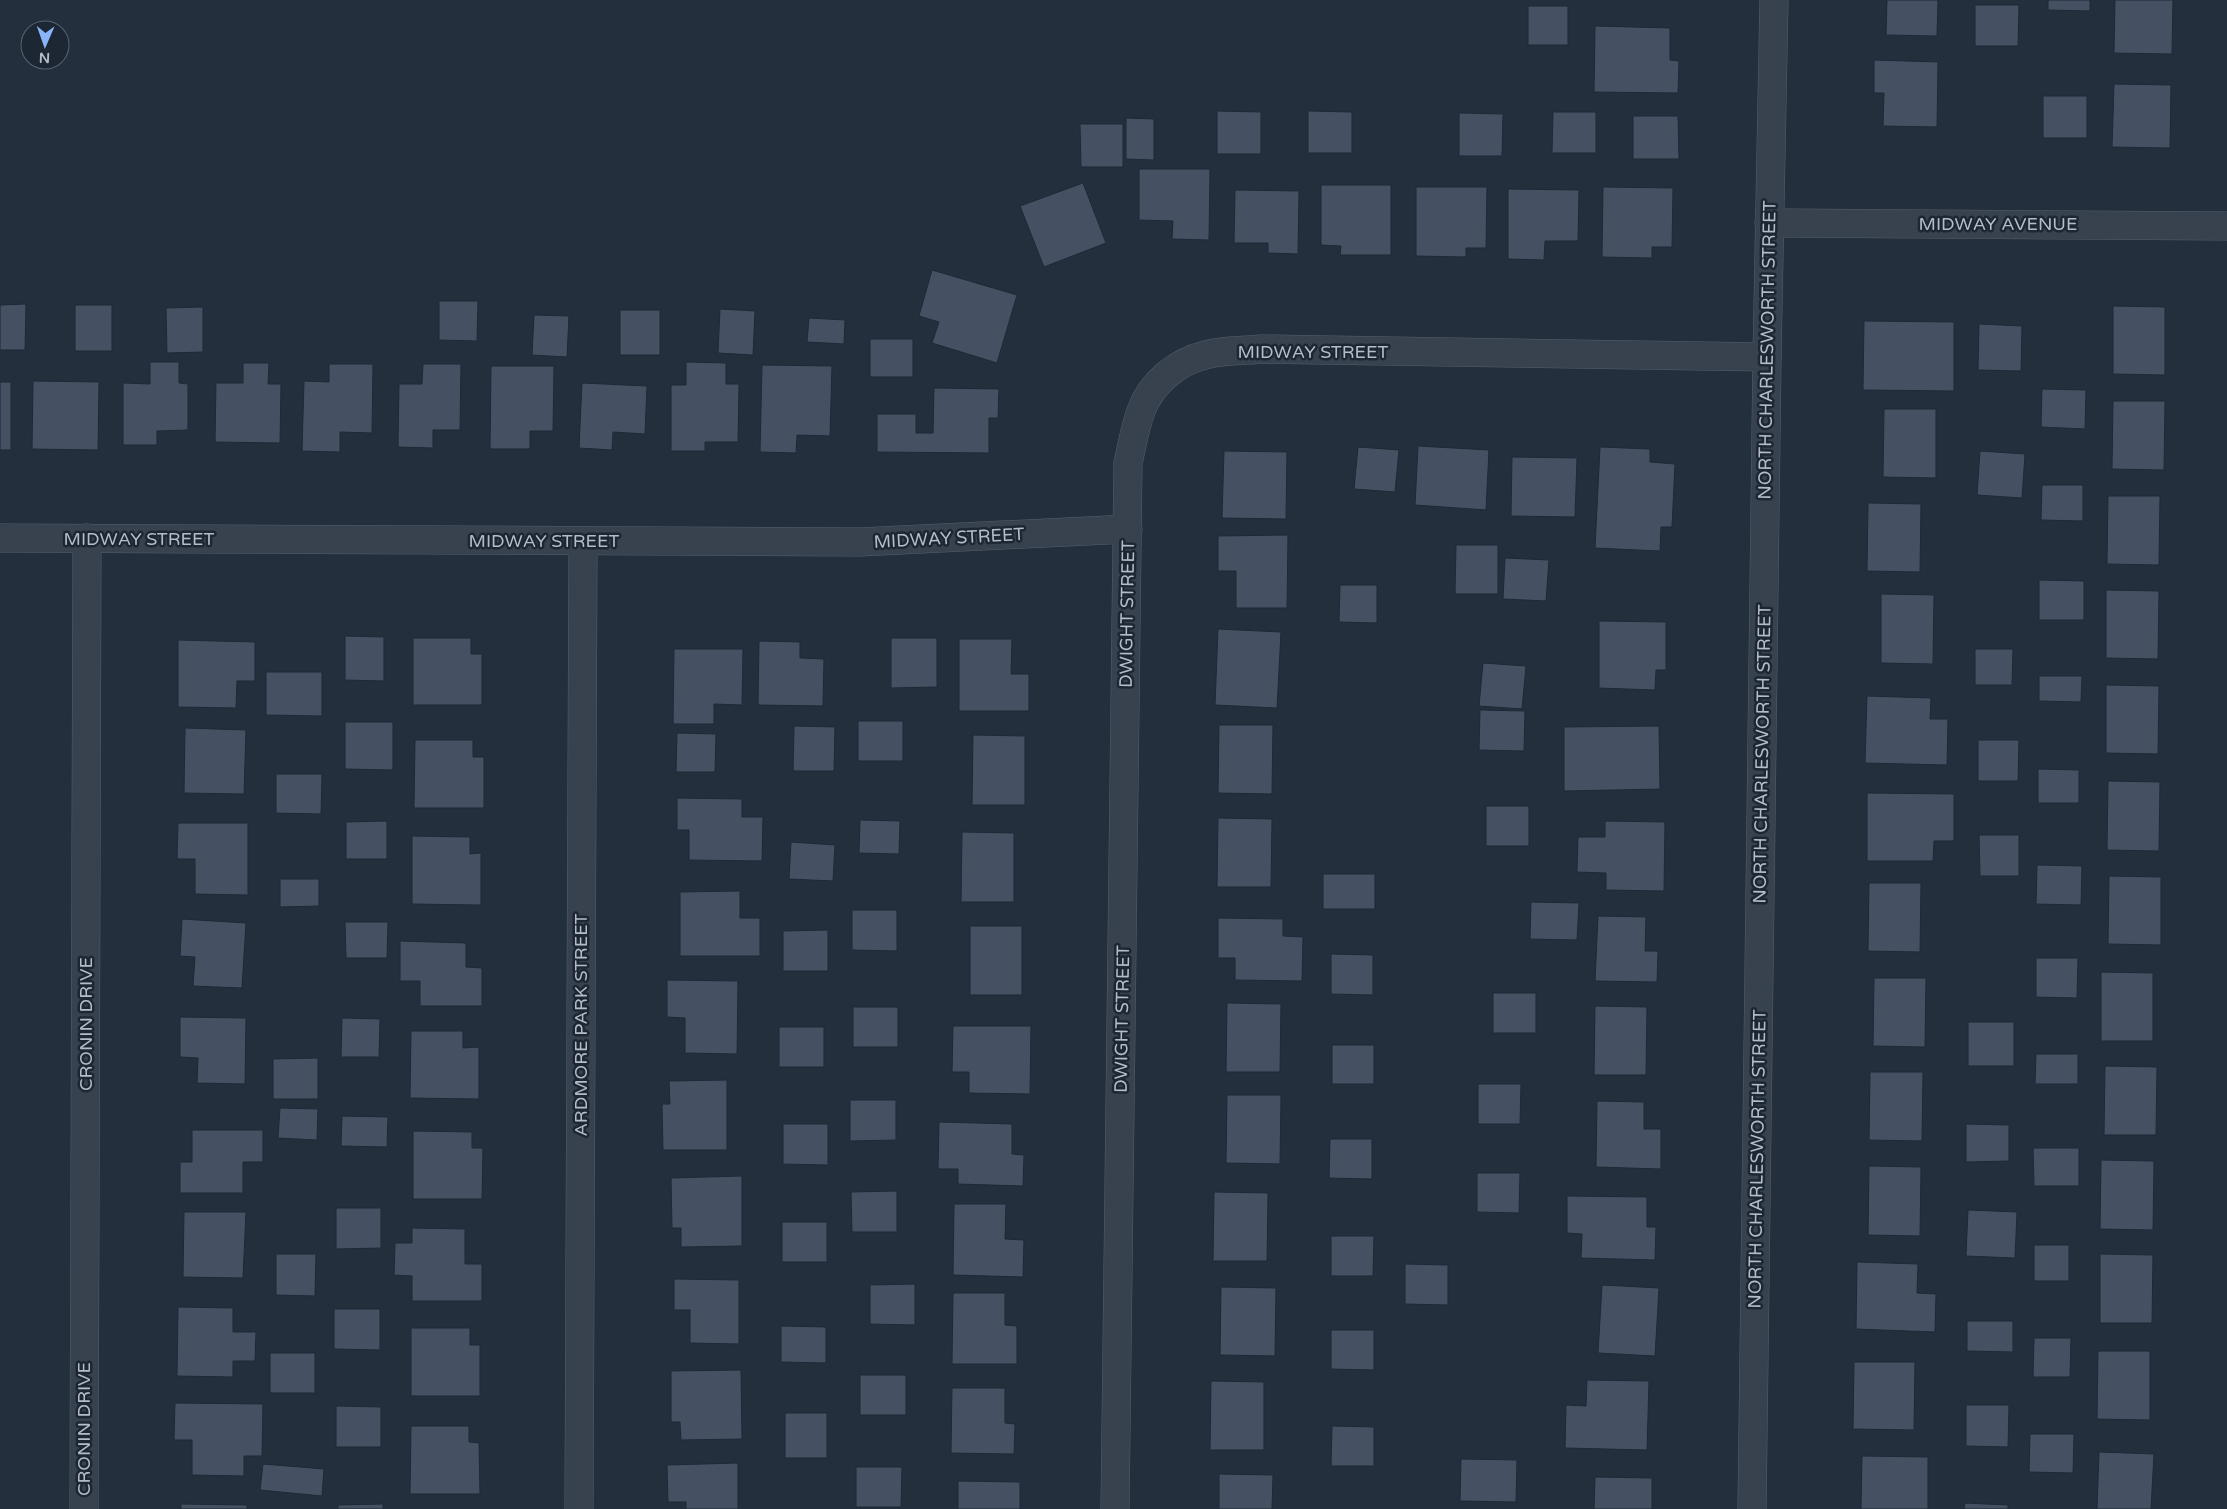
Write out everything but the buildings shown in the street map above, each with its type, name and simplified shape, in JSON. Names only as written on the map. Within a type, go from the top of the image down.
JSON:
[{"type":"street","name":"NORTH CHARLESWORTH STREET","points":[[1752,1509],[1767,357],[1774,0]]},
{"type":"street","name":"MIDWAY AVENUE","points":[[1769,223],[2227,226]]},
{"type":"street","name":"MIDWAY STREET","points":[[0,538],[860,542],[1128,529],[1128,463],[1141,410],[1151,392],[1167,374],[1185,362],[1206,354],[1262,349],[1767,357]]},
{"type":"street","name":"DWIGHT STREET","points":[[1116,1509],[1128,529]]},
{"type":"street","name":"CRONIN DRIVE","points":[[84,1509],[87,538]]},
{"type":"street","name":"ARDMORE PARK STREET","points":[[579,1509],[583,541]]}]
